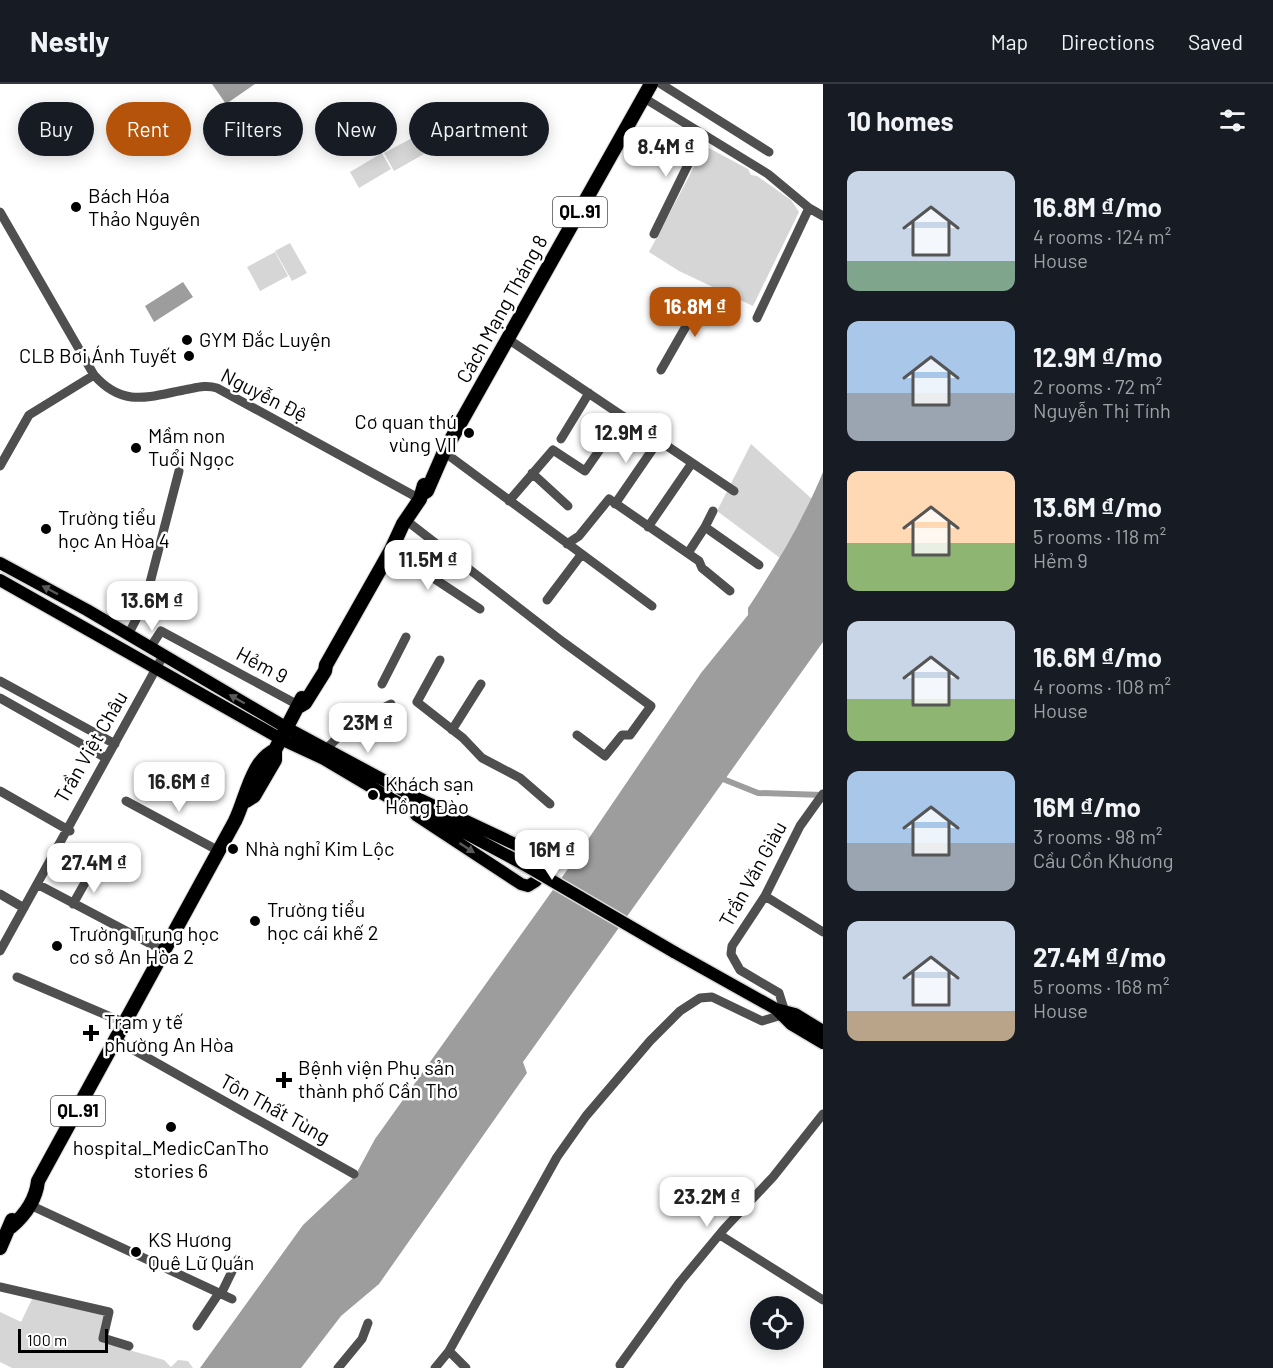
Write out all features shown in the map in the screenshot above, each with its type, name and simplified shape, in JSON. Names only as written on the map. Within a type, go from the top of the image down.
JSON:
[{"type":"highway","name":"Cách Mạng Tháng 8","points":[[0,1248],[11,1227],[37,1192],[38,1181],[246,801],[246,789],[258,766],[281,739],[320,668],[326,665],[421,496],[422,489],[436,462],[443,456],[651,84]]},
{"type":"highway","name":"Cách Mạng Tháng 8","points":[[11,1227],[13,1214],[24,1195],[30,1185],[38,1181]]},
{"type":"main road","points":[[0,563],[87,610],[163,656],[281,739],[327,748],[404,791],[536,854],[541,858],[536,881],[528,886],[521,884],[400,804],[324,759],[281,739],[0,580]]},
{"type":"main road","points":[[404,791],[426,812]]},
{"type":"main road","points":[[400,804],[426,812],[525,865],[781,1012],[791,1024],[823,1043]]},
{"type":"main road","points":[[781,1012],[795,1014],[823,1031]]},
{"type":"street","points":[[661,84],[769,152]]},
{"type":"street","points":[[644,98],[768,174],[809,208],[823,216]]},
{"type":"street","points":[[654,234],[703,134]]},
{"type":"street","points":[[757,318],[809,208]]},
{"type":"street","name":"Nguyễn Đệ","points":[[0,212],[94,375],[112,392],[129,398],[206,386],[217,388],[421,496]]},
{"type":"street","points":[[661,370],[705,293]]},
{"type":"street","points":[[508,339],[734,490]]},
{"type":"street","points":[[0,466],[29,415],[94,375]]},
{"type":"street","points":[[561,439],[589,393]]},
{"type":"street","points":[[509,501],[554,450],[585,471],[623,416]]},
{"type":"street","points":[[615,504],[659,440]]},
{"type":"street","points":[[443,456],[509,501],[652,606]]},
{"type":"street","points":[[648,527],[692,463]]},
{"type":"street","points":[[128,635],[145,602],[179,471]]},
{"type":"street","points":[[532,473],[568,506]]},
{"type":"street","points":[[567,544],[579,536],[609,499],[700,562],[702,568],[730,591]]},
{"type":"street","points":[[688,553],[713,511]]},
{"type":"street","points":[[406,522],[563,642],[651,705],[630,735],[622,735],[605,756],[577,735]]},
{"type":"street","points":[[705,527],[759,565]]},
{"type":"street","points":[[392,547],[480,609]]},
{"type":"street","points":[[547,600],[581,555]]},
{"type":"street","name":"Hẻm 9","points":[[150,648],[160,631],[300,706]]},
{"type":"street","points":[[382,684],[406,637]]},
{"type":"street","name":"Trần Việt Châu","points":[[0,951],[163,656]]},
{"type":"street","points":[[440,660],[417,700],[482,758],[520,778],[550,804]]},
{"type":"street","points":[[0,681],[115,744]]},
{"type":"street","points":[[452,730],[481,684]]},
{"type":"street","points":[[0,698],[106,758]]},
{"type":"street","points":[[327,748],[353,723],[391,704]]},
{"type":"street","points":[[0,790],[67,830]]},
{"type":"street","name":"Trần Văn Giàu","points":[[781,1012],[776,990],[740,970],[731,954],[732,946],[765,896],[800,826],[823,794]]},
{"type":"street","points":[[126,801],[219,851]]},
{"type":"street","points":[[73,903],[91,872]]},
{"type":"street","points":[[36,884],[164,951]]},
{"type":"street","points":[[0,894],[24,908]]},
{"type":"street","points":[[765,896],[823,932]]},
{"type":"street","points":[[17,977],[125,1023]]},
{"type":"street","points":[[435,1368],[449,1351],[557,1157],[586,1116],[650,1041],[681,1011],[700,998],[712,997],[762,1021],[781,1012]]},
{"type":"street","name":"Tôn Thất Tùng","points":[[116,1040],[354,1174]]},
{"type":"street","points":[[620,1365],[680,1282],[773,1177],[823,1114]]},
{"type":"street","points":[[30,1204],[232,1299]]},
{"type":"street","points":[[720,1235],[823,1300]]},
{"type":"street","points":[[197,1326],[220,1294],[238,1259]]},
{"type":"street","points":[[0,1287],[109,1312],[103,1338],[129,1346]]},
{"type":"street","points":[[338,1368],[362,1339],[368,1323]]},
{"type":"street","points":[[449,1351],[466,1368]]},
{"type":"shaded area","points":[[212,84],[255,84],[229,102],[225,102]]},
{"type":"shaded area","points":[[409,140],[409,156],[420,156],[394,171],[386,156],[397,156],[397,146]]},
{"type":"shaded area","points":[[705,146],[748,169],[751,175],[757,176],[791,200],[799,212],[753,306],[679,271],[649,252]]},
{"type":"shaded area","points":[[377,156],[384,156],[391,169],[359,188],[350,172]]},
{"type":"shaded area","points":[[290,243],[307,273],[292,281],[275,251]]},
{"type":"shaded area","points":[[275,252],[288,276],[260,291],[247,267]]},
{"type":"shaded area","points":[[183,282],[193,297],[154,322],[145,306]]},
{"type":"shaded area","points":[[751,444],[812,499],[780,558],[717,511]]},
{"type":"shaded area","points":[[823,472],[823,642],[523,1062],[527,1073],[379,1284],[341,1316],[301,1368],[200,1368],[303,1225],[355,1176],[375,1139],[570,866],[701,673],[748,615],[748,608],[789,541]]},
{"type":"shaded area","points":[[33,1297],[107,1314],[101,1342],[164,1360],[171,1367],[178,1360],[188,1361],[193,1368],[12,1368],[0,1362],[0,1312],[21,1322]]},
{"type":"waterway","points":[[723,779],[758,793],[823,795]]},
{"type":"place","name":"Bách Hóa Thảo Nguyên","points":[[76,207]]},
{"type":"place","name":"GYM Đắc Luyện","points":[[187,340]]},
{"type":"place","name":"CLB Bơi Ánh Tuyết","points":[[189,356]]},
{"type":"place","name":"Cơ quan thú vùng VII","points":[[469,433]]},
{"type":"place","name":"Mầm non Tuổi Ngọc","points":[[136,448]]},
{"type":"place","name":"Trường tiểu học An Hòa 4","points":[[46,529]]},
{"type":"place","name":"Khách sạn Hồng Đào","points":[[373,795]]},
{"type":"place","name":"Nhà nghỉ Kim Lộc","points":[[233,849]]},
{"type":"place","name":"Trường tiểu học cái khế 2","points":[[255,921]]},
{"type":"place","name":"Trường Trung học cơ sở An Hòa 2","points":[[57,946]]},
{"type":"place","name":"Trạm y tế phường An Hòa","points":[[91,1033]]},
{"type":"place","name":"Bệnh viện Phụ sản thành phố Cần Thơ","points":[[284,1080]]},
{"type":"place","name":"hospital_MedicCanTho stories 6","points":[[171,1127]]},
{"type":"place","name":"KS Hương Quê Lữ Quán","points":[[136,1252]]}]
